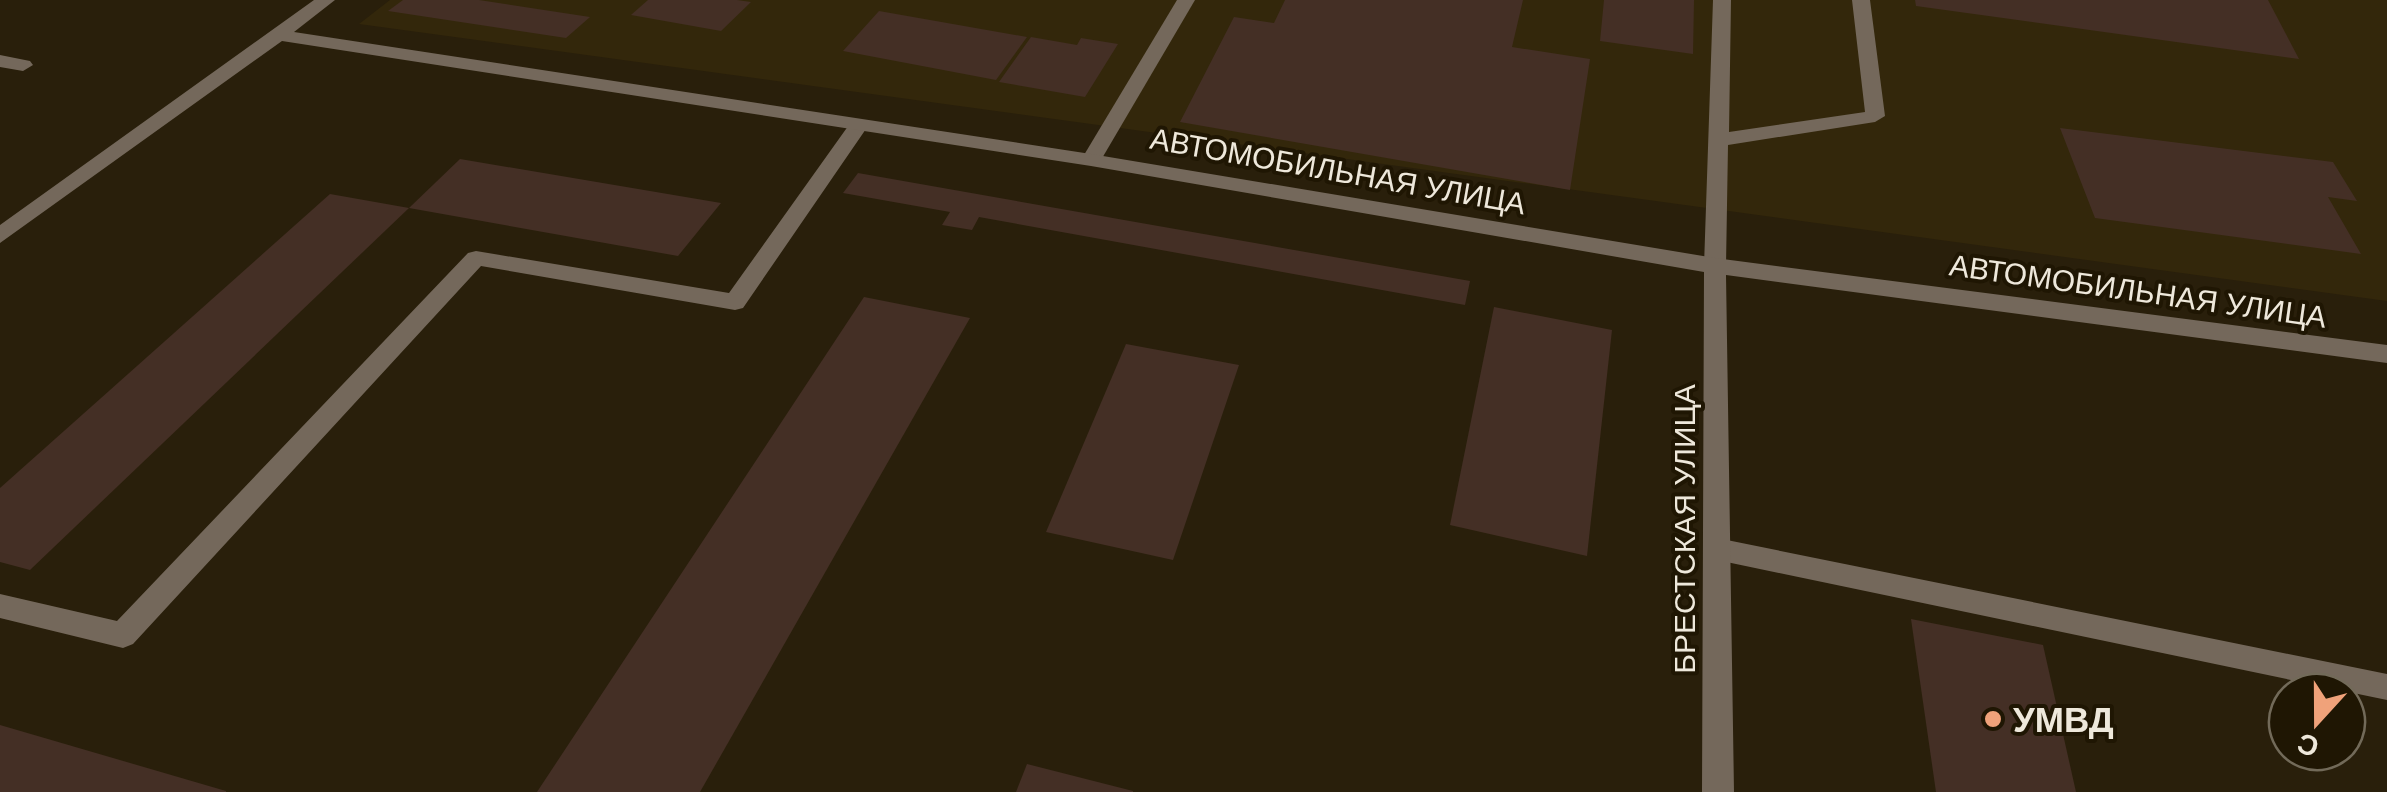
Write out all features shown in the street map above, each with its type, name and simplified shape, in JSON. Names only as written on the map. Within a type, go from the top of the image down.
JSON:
[{"type":"street","points":[[0,236],[326,0]]},
{"type":"street","points":[[1091,160],[1186,0]]},
{"type":"street","name":"БРЕСТСКАЯ УЛИЦА","points":[[1718,792],[1715,266],[1722,0]]},
{"type":"street","points":[[1718,140],[1875,116],[1861,0]]},
{"type":"street","name":"АВТОМОБИЛЬНАЯ УЛИЦА","points":[[281,35],[1091,160],[1715,266],[2387,354]]},
{"type":"street","points":[[0,61],[23,65]]},
{"type":"street","points":[[0,606],[124,635],[476,258],[734,302],[858,126]]},
{"type":"street","points":[[1716,548],[2387,686]]},
{"type":"shaded area","points":[[390,0],[2387,0],[2387,301],[359,24]]},
{"type":"building","points":[[403,0],[479,0],[590,17],[566,38],[388,11]]},
{"type":"building","points":[[648,0],[751,2],[721,31],[631,15]]},
{"type":"building","points":[[1285,0],[1523,0],[1512,47],[1590,59],[1570,190],[1180,122],[1234,17],[1274,23]]},
{"type":"building","points":[[1604,0],[1694,0],[1693,54],[1600,41]]},
{"type":"building","points":[[1915,0],[2268,0],[2299,59],[1916,6]]},
{"type":"building","points":[[879,11],[1027,37],[996,80],[843,51]]},
{"type":"building","points":[[1031,37],[1077,45],[1081,38],[1118,44],[1085,97],[999,82]]},
{"type":"building","points":[[2060,128],[2333,162],[2357,201],[2328,197],[2361,254],[2095,218]]},
{"type":"building","points":[[460,159],[721,203],[678,256],[409,208]]},
{"type":"building","points":[[858,173],[1470,281],[1465,305],[979,217],[972,230],[942,225],[950,212],[843,193]]},
{"type":"building","points":[[330,194],[409,208],[30,570],[0,562],[0,488]]},
{"type":"building","points":[[864,297],[970,318],[700,792],[537,792]]},
{"type":"building","points":[[1494,307],[1612,330],[1587,556],[1450,525]]},
{"type":"building","points":[[1126,344],[1239,365],[1173,560],[1046,532]]},
{"type":"building","name":"УМВД","points":[[1911,619],[2043,645],[2076,792],[1936,792]]},
{"type":"building","points":[[0,725],[226,791],[226,792],[0,792]]},
{"type":"building","points":[[1027,764],[1133,791],[1133,792],[1016,792]]},
{"type":"place","name":"УМВД","points":[[1993,719]]}]
